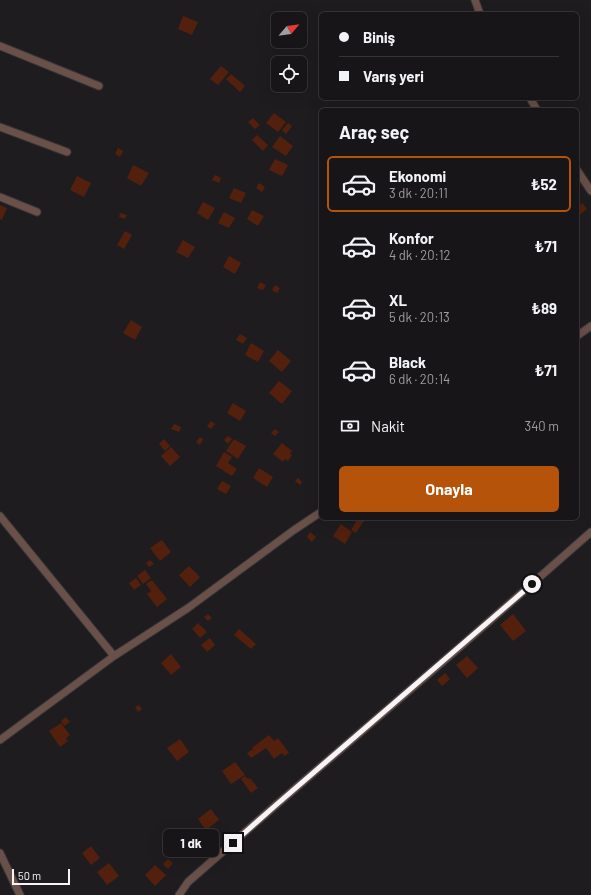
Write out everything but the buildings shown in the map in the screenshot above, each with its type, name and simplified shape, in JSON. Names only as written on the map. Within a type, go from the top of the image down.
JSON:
[{"type":"street","points":[[475,0],[479,12]]},
{"type":"street","points":[[0,46],[99,86]]},
{"type":"street","points":[[0,127],[67,152]]},
{"type":"street","points":[[579,173],[591,191]]},
{"type":"street","points":[[0,198],[37,212]]},
{"type":"street","points":[[579,335],[591,326]]},
{"type":"street","points":[[0,740],[114,656],[188,608],[319,513]]},
{"type":"street","points":[[0,516],[114,656]]},
{"type":"street","points":[[179,895],[188,882],[591,532]]},
{"type":"street","points":[[0,853],[20,895]]},
{"type":"route","points":[[233,843],[532,584]]}]
